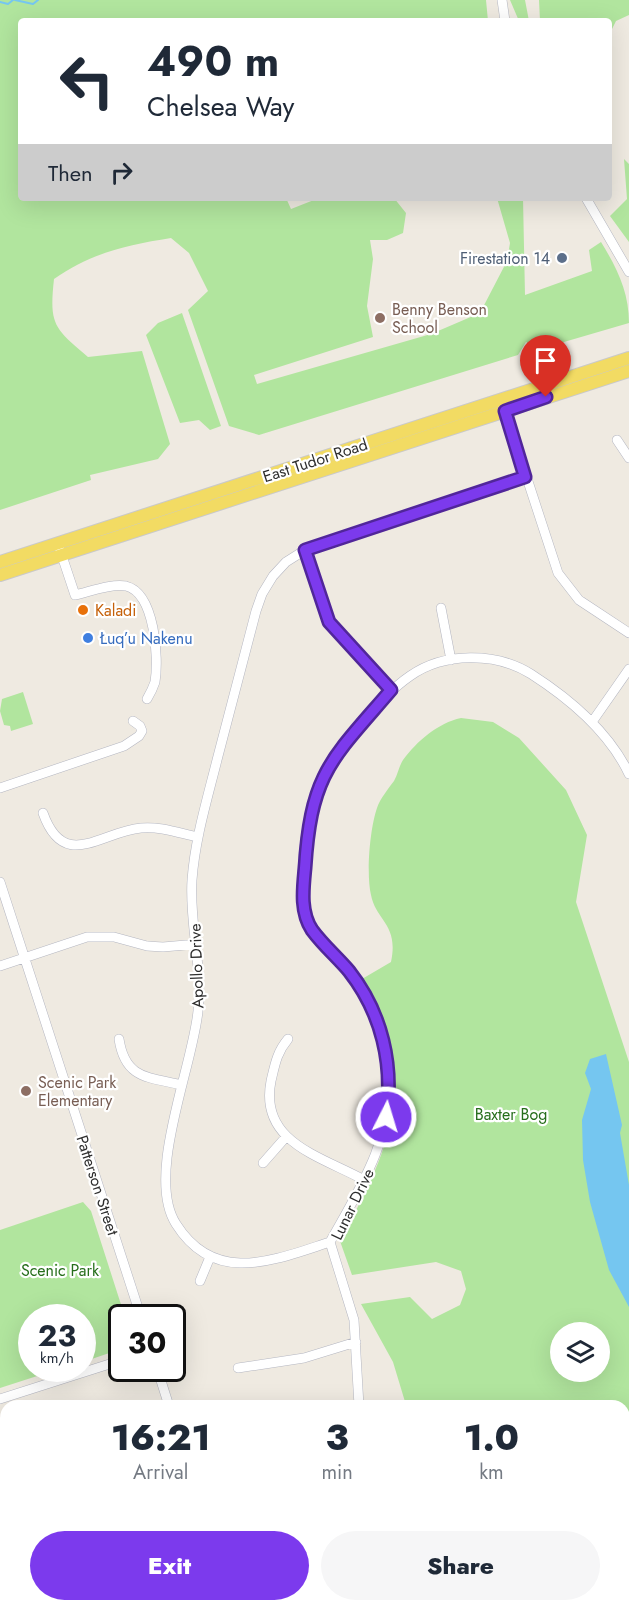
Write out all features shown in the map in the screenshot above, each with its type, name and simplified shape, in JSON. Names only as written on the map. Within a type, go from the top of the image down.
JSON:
[{"type":"main road","name":"East Tudor Road","points":[[0,574],[59,549],[504,405],[629,358]]},
{"type":"main road","name":"East Tudor Road","points":[[504,405],[629,371]]},
{"type":"main road","name":"East Tudor Road","points":[[0,562],[59,549]]},
{"type":"street","points":[[502,0],[505,18]]},
{"type":"street","points":[[588,201],[629,272]]},
{"type":"street","points":[[504,405],[525,477],[558,573],[579,600],[629,633]]},
{"type":"street","points":[[618,440],[629,458]]},
{"type":"street","name":"Apollo Drive","points":[[210,1257],[195,1247],[175,1222],[165,1189],[165,1173],[198,1012],[197,944],[192,882],[197,837],[255,611],[273,576],[286,562],[305,550],[525,477]]},
{"type":"street","points":[[59,549],[75,595],[124,586],[138,592],[148,610],[155,641],[154,683],[147,699]]},
{"type":"street","points":[[305,550],[329,622],[391,690]]},
{"type":"street","points":[[441,608],[451,660],[496,660],[522,669],[543,682],[592,722],[610,742],[629,774]]},
{"type":"street","name":"Lunar Drive","points":[[359,1400],[356,1342],[348,1298],[330,1242],[364,1180],[384,1129],[389,1079],[387,1054],[374,1012],[363,993],[351,974],[311,929],[303,899],[307,829],[321,778],[342,745],[391,690],[411,675],[451,660]]},
{"type":"street","points":[[592,722],[629,669]]},
{"type":"street","points":[[0,788],[124,746],[139,736],[142,731],[140,726],[133,721]]},
{"type":"street","points":[[43,813],[52,836],[59,842],[76,845],[145,828],[197,837]]},
{"type":"street","name":"Patterson Street","points":[[0,882],[137,1304]]},
{"type":"street","points":[[0,966],[87,937],[99,936],[147,946],[197,944]]},
{"type":"street","points":[[119,1039],[121,1054],[131,1070],[144,1076],[182,1085]]},
{"type":"street","points":[[288,1039],[277,1052],[268,1097],[270,1112],[285,1138],[364,1180]]},
{"type":"street","points":[[263,1163],[285,1138]]},
{"type":"street","points":[[200,1281],[210,1257],[248,1264],[264,1262],[330,1242]]},
{"type":"street","points":[[238,1368],[304,1358],[356,1342]]},
{"type":"street","points":[[0,1399],[108,1364]]},
{"type":"street","points":[[162,1382],[168,1400]]},
{"type":"green space","points":[[0,0],[486,0],[488,18],[18,18],[18,201],[287,201],[291,209],[311,201],[396,201],[406,213],[403,233],[387,240],[370,240],[373,259],[367,306],[373,337],[254,375],[257,384],[431,334],[480,313],[507,261],[510,243],[498,201],[523,201],[525,295],[592,271],[589,250],[601,242],[621,281],[627,301],[629,323],[540,349],[526,342],[518,355],[259,435],[229,426],[188,310],[208,291],[189,253],[171,238],[110,251],[54,279],[52,307],[56,324],[61,332],[88,357],[142,351],[170,444],[158,459],[90,475],[91,480],[0,510]]},
{"type":"green space","points":[[510,0],[525,0],[528,18],[518,18]]},
{"type":"green space","points":[[539,0],[629,0],[629,15],[616,21],[612,29],[612,18],[540,18]]},
{"type":"green space","points":[[624,159],[629,164],[629,242],[610,216],[627,199]]},
{"type":"green space","points":[[182,313],[221,426],[210,430],[199,420],[180,423],[146,335],[158,323]]},
{"type":"green space","points":[[23,692],[33,724],[11,731],[10,726],[4,725],[0,711],[2,699]]},
{"type":"green space","name":"Baxter Bog","points":[[461,718],[493,722],[519,738],[566,790],[587,835],[576,902],[629,1062],[629,1400],[404,1400],[393,1362],[361,1304],[410,1297],[432,1319],[460,1305],[466,1289],[461,1271],[436,1262],[352,1275],[340,1241],[377,1166],[392,1116],[393,1062],[380,1012],[362,979],[391,962],[393,949],[390,931],[377,911],[371,895],[369,875],[372,827],[380,801],[394,781],[402,762],[429,734],[452,720]]},
{"type":"green space","name":"Scenic Park","points":[[83,1202],[91,1211],[121,1304],[108,1304],[108,1353],[96,1358],[96,1304],[18,1304],[19,1382],[0,1388],[0,1230]]},
{"type":"water","name":"Baxter Bog","points":[[606,1054],[622,1125],[620,1133],[629,1185],[629,1307],[609,1270],[590,1202],[583,1160],[582,1120],[591,1089],[585,1073],[590,1059]]},
{"type":"waterway","points":[[0,2],[8,4],[13,0]]},
{"type":"waterway","points":[[15,0],[33,4],[38,0]]},
{"type":"place","name":"Firestation 14","points":[[562,258]]},
{"type":"place","name":"Benny Benson School","points":[[380,318]]},
{"type":"place","name":"Kaladi","points":[[83,610]]},
{"type":"place","name":"Łuq’u Nakenu","points":[[88,638]]},
{"type":"place","name":"Scenic Park Elementary","points":[[26,1091]]},
{"type":"route","points":[[386,1117],[389,1079],[387,1054],[374,1012],[351,974],[311,929],[305,914],[303,899],[307,829],[321,778],[342,745],[391,690],[329,622],[322,608],[305,550],[525,477],[505,411],[546,397]]}]
